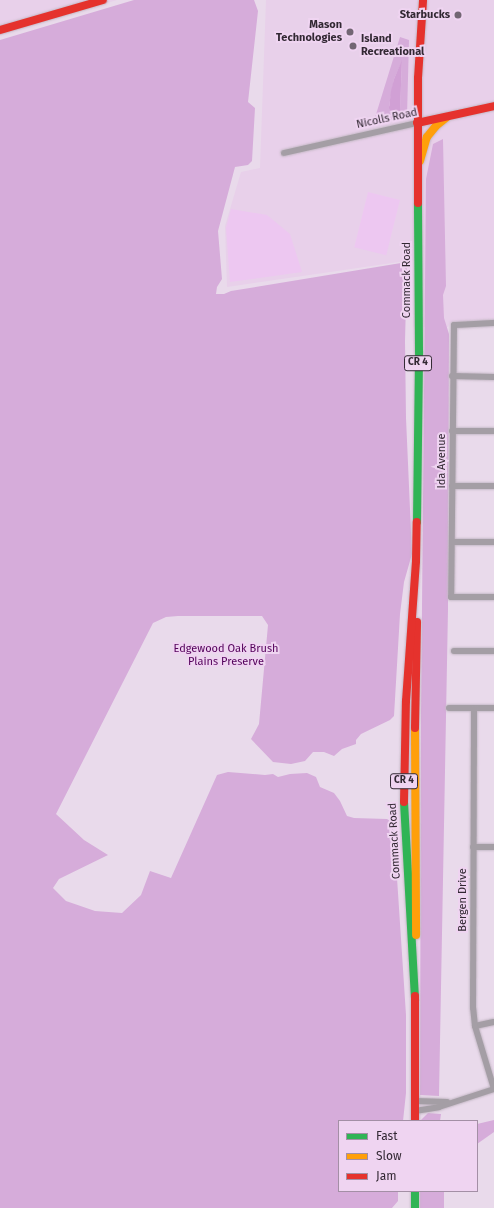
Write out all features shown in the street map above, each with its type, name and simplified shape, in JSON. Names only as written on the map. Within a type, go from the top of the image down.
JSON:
[{"type":"main road","points":[[0,30],[103,0]]},
{"type":"main road","name":"Commack Road","points":[[415,1120],[416,918],[414,766],[418,594],[416,560],[419,351],[417,123],[418,64],[423,0]]},
{"type":"main road","name":"Nicolls Road","points":[[417,123],[494,106]]},
{"type":"main road","points":[[418,166],[427,137],[438,123],[447,117]]},
{"type":"main road","points":[[415,1192],[415,1208]]},
{"type":"street","name":"Nicolls Road","points":[[284,153],[417,123]]},
{"type":"street","name":"Ida Avenue","points":[[494,323],[454,325],[452,376],[451,597],[494,597]]},
{"type":"street","points":[[452,376],[494,377]]},
{"type":"street","points":[[452,431],[494,431]]},
{"type":"street","points":[[452,486],[494,486]]},
{"type":"street","points":[[452,542],[494,542]]},
{"type":"street","points":[[454,651],[494,651]]},
{"type":"street","points":[[449,708],[494,708]]},
{"type":"street","name":"Bergen Drive","points":[[474,708],[473,1008],[475,1026],[494,1089]]},
{"type":"street","points":[[473,847],[494,847]]},
{"type":"street","points":[[475,1026],[494,1022]]},
{"type":"street","points":[[415,1111],[439,1107],[450,1102],[494,1089]]},
{"type":"street","points":[[415,1101],[450,1102]]},
{"type":"shaded area","points":[[0,0],[117,0],[0,35]]},
{"type":"shaded area","name":"Edgewood Oak Brush Plains Preserve","points":[[134,0],[254,0],[258,11],[248,102],[255,108],[252,161],[248,165],[235,167],[218,231],[222,279],[217,287],[216,294],[224,294],[231,291],[401,263],[407,265],[405,341],[406,418],[412,554],[404,582],[400,614],[394,716],[390,720],[361,734],[356,740],[356,744],[342,749],[334,756],[324,752],[313,752],[305,761],[291,764],[273,762],[251,739],[259,724],[268,625],[262,616],[178,616],[166,617],[153,623],[56,814],[84,840],[108,855],[59,879],[53,888],[66,901],[95,911],[122,913],[141,895],[150,871],[171,878],[217,775],[228,772],[265,775],[273,774],[278,777],[290,774],[307,773],[316,777],[320,787],[334,793],[340,801],[347,816],[354,818],[387,819],[390,821],[394,832],[406,1015],[406,1093],[403,1120],[338,1120],[338,1192],[398,1192],[398,1201],[392,1208],[0,1208],[0,40]]},
{"type":"shaded area","points":[[266,0],[494,0],[494,322],[451,322],[448,327],[413,327],[413,260],[227,287],[225,226],[241,172],[260,168]]},
{"type":"shaded area","points":[[400,37],[409,40],[407,116],[373,124]],"holes":[[[402,61],[399,113],[389,106],[394,79]]]},
{"type":"shaded area","points":[[402,60],[400,111],[397,114],[392,114],[389,108],[391,91]]},
{"type":"shaded area","points":[[443,139],[446,286],[443,295],[444,318],[449,334],[448,609],[439,1096],[420,1095],[421,713],[426,179],[433,144]]},
{"type":"shaded area","points":[[368,192],[400,200],[386,255],[354,247]]},
{"type":"shaded area","points":[[231,209],[267,215],[290,234],[302,272],[230,282],[226,228]]},
{"type":"shaded area","points":[[428,1113],[441,1114],[440,1120],[421,1120]]},
{"type":"shaded area","points":[[494,1120],[494,1132],[478,1143],[478,1124]]},
{"type":"shaded area","points":[[420,1192],[444,1192],[444,1208],[420,1208]]},
{"type":"traffic: fast","points":[[417,522],[419,351],[418,203]]},
{"type":"traffic: fast","points":[[404,802],[415,1001]]},
{"type":"traffic: fast","points":[[415,1192],[415,1208]]},
{"type":"traffic: slow","points":[[420,161],[427,137],[436,126],[447,117]]},
{"type":"traffic: slow","points":[[415,728],[416,935]]},
{"type":"traffic: jam","points":[[0,30],[103,0]]},
{"type":"traffic: jam","points":[[418,203],[418,78],[423,0]]},
{"type":"traffic: jam","points":[[417,123],[494,106]]},
{"type":"traffic: jam","points":[[404,802],[406,701],[416,561],[417,522]]},
{"type":"traffic: jam","points":[[415,728],[417,622]]},
{"type":"traffic: jam","points":[[415,996],[415,1120]]},
{"type":"place","name":"Starbucks","points":[[458,15]]},
{"type":"place","name":"Mason Technologies","points":[[350,32]]},
{"type":"place","name":"Island Recreational","points":[[353,46]]}]
